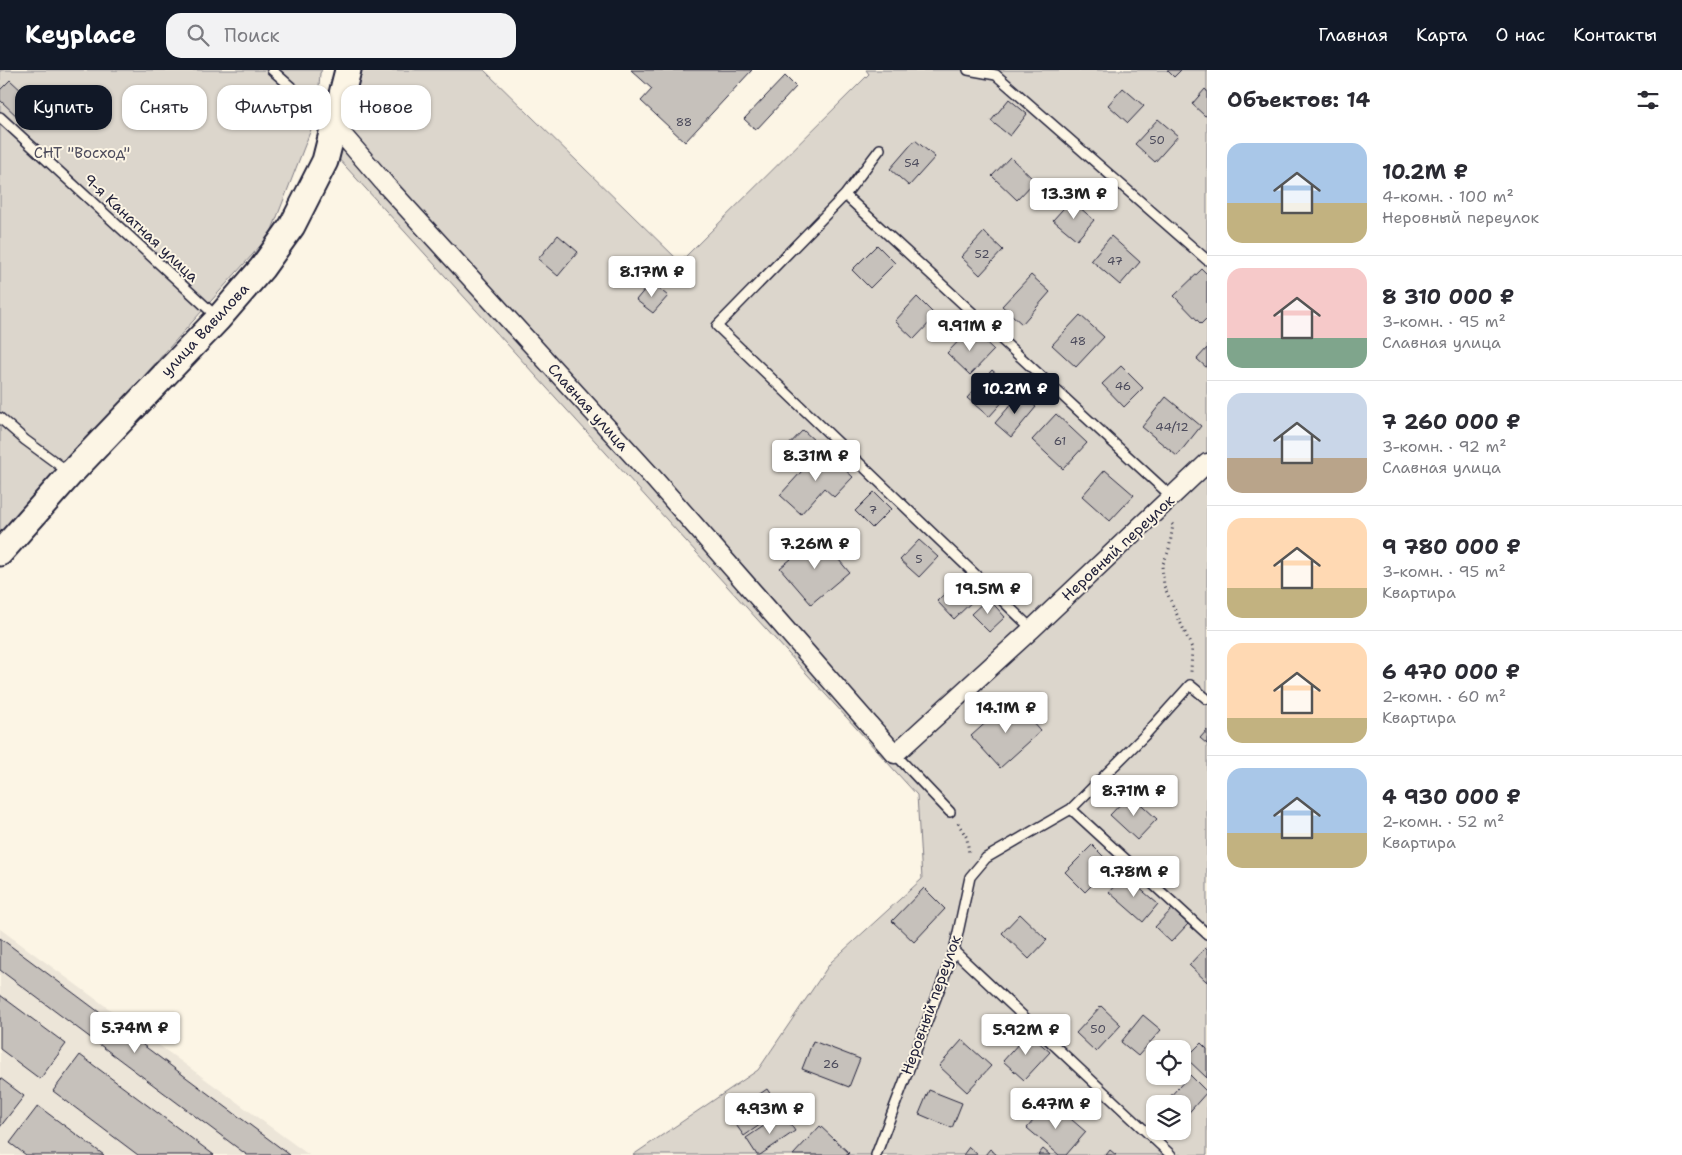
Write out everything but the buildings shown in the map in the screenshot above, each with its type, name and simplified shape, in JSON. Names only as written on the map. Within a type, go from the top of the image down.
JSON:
[{"type":"street","name":"улица Вавилова","points":[[0,553],[71,473],[218,318],[262,268],[292,226],[324,161],[335,126],[348,70]]},
{"type":"street","name":"Славная улица","points":[[335,126],[655,480],[895,754]]},
{"type":"street","name":"Неровный переулок","points":[[895,754],[1032,629],[1207,463]]},
{"type":"lane","name":"Славная улица","points":[[272,70],[335,126]]},
{"type":"lane","points":[[968,70],[996,75],[1207,260]]},
{"type":"lane","name":"9-я Канатная улица","points":[[0,117],[218,318]]},
{"type":"lane","points":[[880,149],[845,194],[717,326],[1032,629]]},
{"type":"lane","points":[[845,194],[1167,502]]},
{"type":"lane","points":[[0,418],[25,440],[71,473]]},
{"type":"lane","points":[[1190,685],[1207,699]]},
{"type":"lane","name":"Неровный переулок","points":[[876,1155],[954,951],[970,877],[986,858],[1071,809],[1145,735],[1190,685]]},
{"type":"lane","points":[[895,754],[950,812]]},
{"type":"lane","points":[[1071,809],[1207,934]]},
{"type":"lane","points":[[954,951],[1171,1155]]},
{"type":"path","points":[[1167,502],[1173,526],[1169,550],[1162,566],[1164,586],[1192,648],[1190,685]]},
{"type":"path","points":[[950,812],[968,838],[970,877]]},
{"type":"shaded area","points":[[0,929],[309,1155],[0,1155]]},
{"type":"green space","name":"СНТ \"Восход\"","points":[[0,70],[322,70],[319,85],[217,85],[217,130],[311,130],[270,235],[0,537]]},
{"type":"green space","points":[[343,70],[484,70],[680,262],[869,74],[866,70],[1207,70],[1207,1155],[633,1155],[758,1070],[831,962],[922,879],[917,795],[326,145],[329,130],[331,130]]}]
